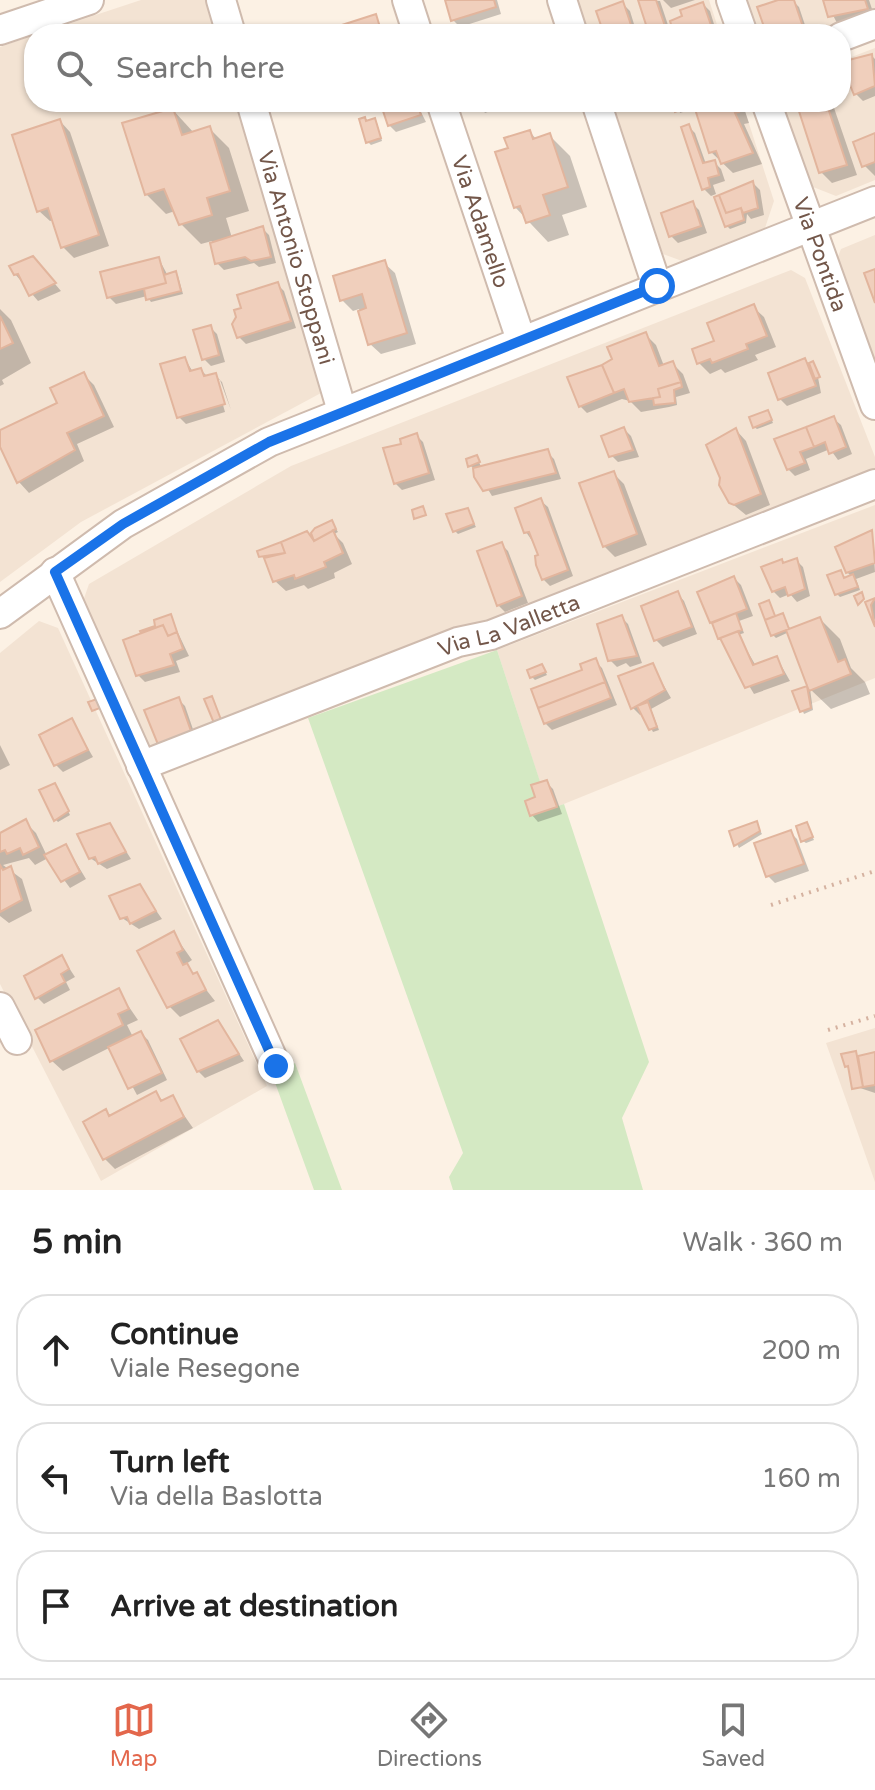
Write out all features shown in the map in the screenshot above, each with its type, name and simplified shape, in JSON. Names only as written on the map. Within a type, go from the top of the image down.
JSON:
[{"type":"street","points":[[0,29],[89,0]]},
{"type":"street","points":[[221,0],[228,24]]},
{"type":"street","points":[[407,0],[415,24]]},
{"type":"street","points":[[562,0],[570,24]]},
{"type":"street","points":[[731,0],[739,24]]},
{"type":"street","points":[[851,33],[875,24]]},
{"type":"street","name":"Via Antonio Stoppani","points":[[254,112],[342,411]]},
{"type":"street","name":"Via Adamello","points":[[444,112],[521,340]]},
{"type":"street","points":[[599,112],[657,286]]},
{"type":"street","name":"Via Pontida","points":[[770,112],[875,405]]},
{"type":"street","points":[[0,614],[123,524],[196,480],[269,442],[875,201]]},
{"type":"street","name":"Via La Valletta","points":[[141,766],[458,642],[491,635],[875,484]]},
{"type":"street","points":[[55,572],[276,1066]]},
{"type":"street","points":[[0,1007],[17,1040]]},
{"type":"path","points":[[771,905],[875,871]]},
{"type":"path","points":[[828,1030],[875,1016]]},
{"type":"shaded area","points":[[141,0],[209,0],[215,24],[68,24]]},
{"type":"shaded area","points":[[577,0],[709,0],[717,24],[585,24]]},
{"type":"shaded area","points":[[740,0],[875,0],[875,13],[848,24],[748,24]]},
{"type":"shaded area","points":[[24,39],[24,112],[241,112],[321,393],[81,522],[0,582],[0,47]]},
{"type":"shaded area","points":[[875,48],[875,180],[836,196],[813,187],[784,112],[851,112],[851,57]]},
{"type":"shaded area","points":[[615,112],[745,112],[774,201],[765,228],[682,261],[663,254]]},
{"type":"shaded area","points":[[875,235],[875,383],[834,267],[841,249]]},
{"type":"shaded area","points":[[791,270],[805,278],[875,457],[875,468],[864,478],[147,751],[80,610],[89,584],[291,466]]},
{"type":"shaded area","points":[[875,505],[875,678],[549,810],[497,650]]},
{"type":"shaded area","points":[[39,621],[58,628],[267,1086],[101,1181],[0,984],[0,653]]},
{"type":"shaded area","points":[[875,1028],[875,1182],[826,1043]]},
{"type":"green space","points":[[497,650],[549,809],[564,804],[649,1062],[622,1118],[643,1190],[453,1190],[449,1177],[463,1153],[308,718]]},
{"type":"green space","points":[[295,1063],[342,1190],[314,1190],[273,1077]]},
{"type":"building","points":[[445,0],[494,0],[496,7],[451,21]]},
{"type":"building","points":[[638,0],[656,0],[664,24],[646,24]]},
{"type":"building","points":[[778,0],[794,0],[802,24],[763,24],[757,7]]},
{"type":"building","points":[[823,0],[865,0],[868,9],[828,17]]},
{"type":"building","points":[[623,1],[631,24],[601,24],[596,11]]},
{"type":"building","points":[[703,2],[711,24],[671,24],[670,21],[682,16],[680,10]]},
{"type":"building","points":[[376,14],[379,24],[345,24]]},
{"type":"building","points":[[872,54],[875,86],[854,95],[851,59]]},
{"type":"building","points":[[159,112],[174,112],[182,135],[210,126],[230,191],[207,198],[212,215],[179,225],[164,189],[145,195],[122,123]]},
{"type":"building","points":[[383,112],[420,112],[421,115],[388,126]]},
{"type":"building","points":[[696,112],[739,112],[735,113],[753,153],[721,164],[716,151],[709,153]]},
{"type":"building","points":[[799,112],[829,112],[847,165],[819,173]]},
{"type":"building","points":[[365,117],[366,121],[375,118],[381,138],[366,143],[359,119]]},
{"type":"building","points":[[60,119],[99,235],[61,248],[48,208],[37,212],[12,135]]},
{"type":"building","points":[[689,124],[703,163],[715,160],[719,175],[708,178],[710,187],[702,190],[681,127]]},
{"type":"building","points":[[530,130],[533,139],[550,133],[568,187],[543,195],[550,215],[526,223],[520,206],[514,208],[495,152],[508,148],[504,138]]},
{"type":"building","points":[[875,133],[875,162],[862,167],[853,142]]},
{"type":"building","points":[[753,181],[758,208],[743,213],[741,208],[726,213],[719,195]]},
{"type":"building","points":[[719,195],[726,213],[741,208],[744,220],[725,227],[714,197]]},
{"type":"building","points":[[693,201],[701,226],[669,237],[661,213]]},
{"type":"building","points":[[263,226],[271,257],[251,261],[245,257],[215,264],[210,243]]},
{"type":"building","points":[[33,256],[56,283],[29,296],[18,274],[14,275],[9,266]]},
{"type":"building","points":[[159,257],[166,283],[107,298],[100,272]]},
{"type":"building","points":[[385,260],[407,333],[368,345],[358,311],[366,308],[362,294],[340,301],[333,276]]},
{"type":"building","points":[[875,269],[875,303],[864,273]]},
{"type":"building","points":[[176,271],[181,291],[146,300],[144,289],[166,283],[164,275]]},
{"type":"building","points":[[278,282],[291,321],[237,338],[232,324],[236,317],[234,310],[241,308],[237,295]]},
{"type":"building","points":[[754,304],[767,336],[746,344],[748,349],[712,363],[710,359],[697,364],[692,349],[714,341],[707,323]]},
{"type":"building","points":[[0,316],[13,343],[0,349]]},
{"type":"building","points":[[211,325],[219,355],[202,360],[193,330]]},
{"type":"building","points":[[646,332],[659,366],[673,361],[681,382],[658,389],[660,397],[629,402],[624,389],[614,393],[602,365],[612,359],[607,347]]},
{"type":"building","points":[[185,357],[190,371],[201,368],[204,376],[216,373],[225,404],[177,418],[160,364]]},
{"type":"building","points":[[805,358],[816,386],[778,400],[768,373]]},
{"type":"building","points":[[813,361],[820,377],[815,379],[809,363]]},
{"type":"building","points":[[602,365],[614,393],[579,407],[567,377]]},
{"type":"building","points":[[84,372],[104,416],[67,433],[75,450],[17,483],[0,447],[0,430],[57,403],[50,388]]},
{"type":"building","points":[[681,382],[682,387],[674,390],[675,403],[654,405],[653,398],[660,397],[658,389]]},
{"type":"building","points":[[768,410],[772,420],[753,428],[749,417]]},
{"type":"building","points":[[834,416],[846,447],[829,454],[825,442],[814,447],[806,427]]},
{"type":"building","points":[[624,427],[633,450],[609,457],[601,436]]},
{"type":"building","points":[[806,427],[814,447],[800,452],[805,463],[787,470],[774,439]]},
{"type":"building","points":[[736,428],[761,494],[734,505],[729,503],[719,485],[720,478],[706,445]]},
{"type":"building","points":[[417,433],[429,473],[394,484],[383,448],[401,444],[400,439]]},
{"type":"building","points":[[548,449],[556,473],[483,491],[474,477],[473,468]]},
{"type":"building","points":[[477,455],[480,462],[468,467],[466,459]]},
{"type":"building","points":[[614,471],[637,534],[603,547],[579,483]]},
{"type":"building","points":[[541,498],[568,570],[542,580],[536,565],[535,556],[538,555],[529,532],[524,533],[515,508]]},
{"type":"building","points":[[423,506],[426,515],[414,519],[412,510]]},
{"type":"building","points":[[468,508],[474,524],[453,532],[446,514]]},
{"type":"building","points":[[332,520],[336,529],[314,541],[311,533],[315,528]]},
{"type":"building","points":[[872,530],[875,563],[846,573],[835,547]]},
{"type":"building","points":[[307,531],[314,541],[333,531],[343,553],[324,562],[326,567],[295,579],[294,575],[273,582],[264,558],[285,553],[281,542]]},
{"type":"building","points":[[281,542],[285,553],[259,557],[257,551]]},
{"type":"building","points":[[502,542],[522,596],[497,606],[477,551]]},
{"type":"building","points":[[797,558],[805,589],[788,596],[785,587],[772,592],[761,567],[782,559],[783,563]]},
{"type":"building","points":[[841,570],[844,578],[853,574],[858,587],[835,595],[827,575]]},
{"type":"building","points":[[734,576],[747,609],[710,623],[697,592]]},
{"type":"building","points":[[678,591],[692,627],[654,641],[641,606]]},
{"type":"building","points":[[862,592],[864,599],[858,605],[854,596]]},
{"type":"building","points":[[875,598],[871,605],[875,627],[865,602]]},
{"type":"building","points":[[769,600],[775,616],[765,620],[759,604]]},
{"type":"building","points":[[736,613],[742,630],[718,639],[712,623]]},
{"type":"building","points":[[783,613],[789,629],[771,636],[765,620]]},
{"type":"building","points":[[171,614],[177,632],[168,636],[163,625],[141,633],[155,626],[154,620]]},
{"type":"building","points":[[622,615],[637,656],[608,661],[597,624]]},
{"type":"building","points":[[820,617],[838,662],[845,659],[851,674],[809,691],[786,630]]},
{"type":"building","points":[[163,625],[168,636],[177,632],[183,649],[170,654],[174,665],[136,676],[123,640]]},
{"type":"building","points":[[738,631],[753,665],[777,656],[784,674],[745,688],[720,638]]},
{"type":"building","points":[[596,658],[605,682],[538,708],[531,689],[582,670],[580,664]]},
{"type":"building","points":[[653,663],[665,690],[631,709],[618,676]]},
{"type":"building","points":[[542,664],[546,672],[530,678],[527,670]]},
{"type":"building","points":[[605,682],[611,698],[544,724],[538,708]]},
{"type":"building","points":[[807,686],[811,708],[800,712],[792,691]]},
{"type":"building","points":[[212,696],[223,725],[216,728],[204,699]]},
{"type":"building","points":[[179,697],[192,734],[159,747],[144,710]]},
{"type":"building","points":[[97,699],[100,708],[92,711],[88,702]]},
{"type":"building","points":[[648,702],[657,727],[649,730],[637,706]]},
{"type":"building","points":[[72,718],[88,750],[54,766],[39,735]]},
{"type":"building","points":[[547,780],[557,807],[530,816],[525,801],[535,797],[531,785]]},
{"type":"building","points":[[55,783],[69,811],[54,821],[39,790]]},
{"type":"building","points":[[26,819],[39,847],[23,855],[20,848],[7,854],[5,850],[0,852],[0,833]]},
{"type":"building","points":[[757,821],[760,831],[734,846],[729,831]]},
{"type":"building","points":[[807,822],[813,837],[801,842],[796,826]]},
{"type":"building","points":[[110,823],[126,852],[98,864],[95,857],[89,859],[77,834]]},
{"type":"building","points":[[791,830],[804,864],[766,877],[754,843]]},
{"type":"building","points":[[66,844],[80,872],[61,882],[44,855]]},
{"type":"building","points":[[0,865],[3,870],[11,866],[22,900],[0,912]]},
{"type":"building","points":[[140,884],[156,911],[130,924],[127,917],[120,919],[109,896]]},
{"type":"building","points":[[174,931],[183,950],[177,953],[183,965],[187,963],[193,974],[197,972],[206,990],[167,1008],[137,951]]},
{"type":"building","points":[[62,955],[69,969],[61,974],[65,982],[35,999],[24,976]]},
{"type":"building","points":[[119,988],[129,1009],[118,1014],[123,1025],[50,1062],[35,1030]]},
{"type":"building","points":[[218,1020],[239,1054],[197,1072],[180,1039]]},
{"type":"building","points":[[141,1031],[162,1073],[128,1089],[108,1047]]},
{"type":"building","points":[[856,1051],[863,1087],[852,1089],[848,1066],[845,1067],[841,1054]]},
{"type":"building","points":[[875,1052],[875,1085],[863,1087],[858,1056]]},
{"type":"building","points":[[156,1091],[161,1101],[173,1095],[184,1117],[103,1160],[83,1122],[106,1109],[109,1116]]},
{"type":"route","points":[[276,1066],[55,572],[123,524],[196,480],[269,442],[657,286]]}]
